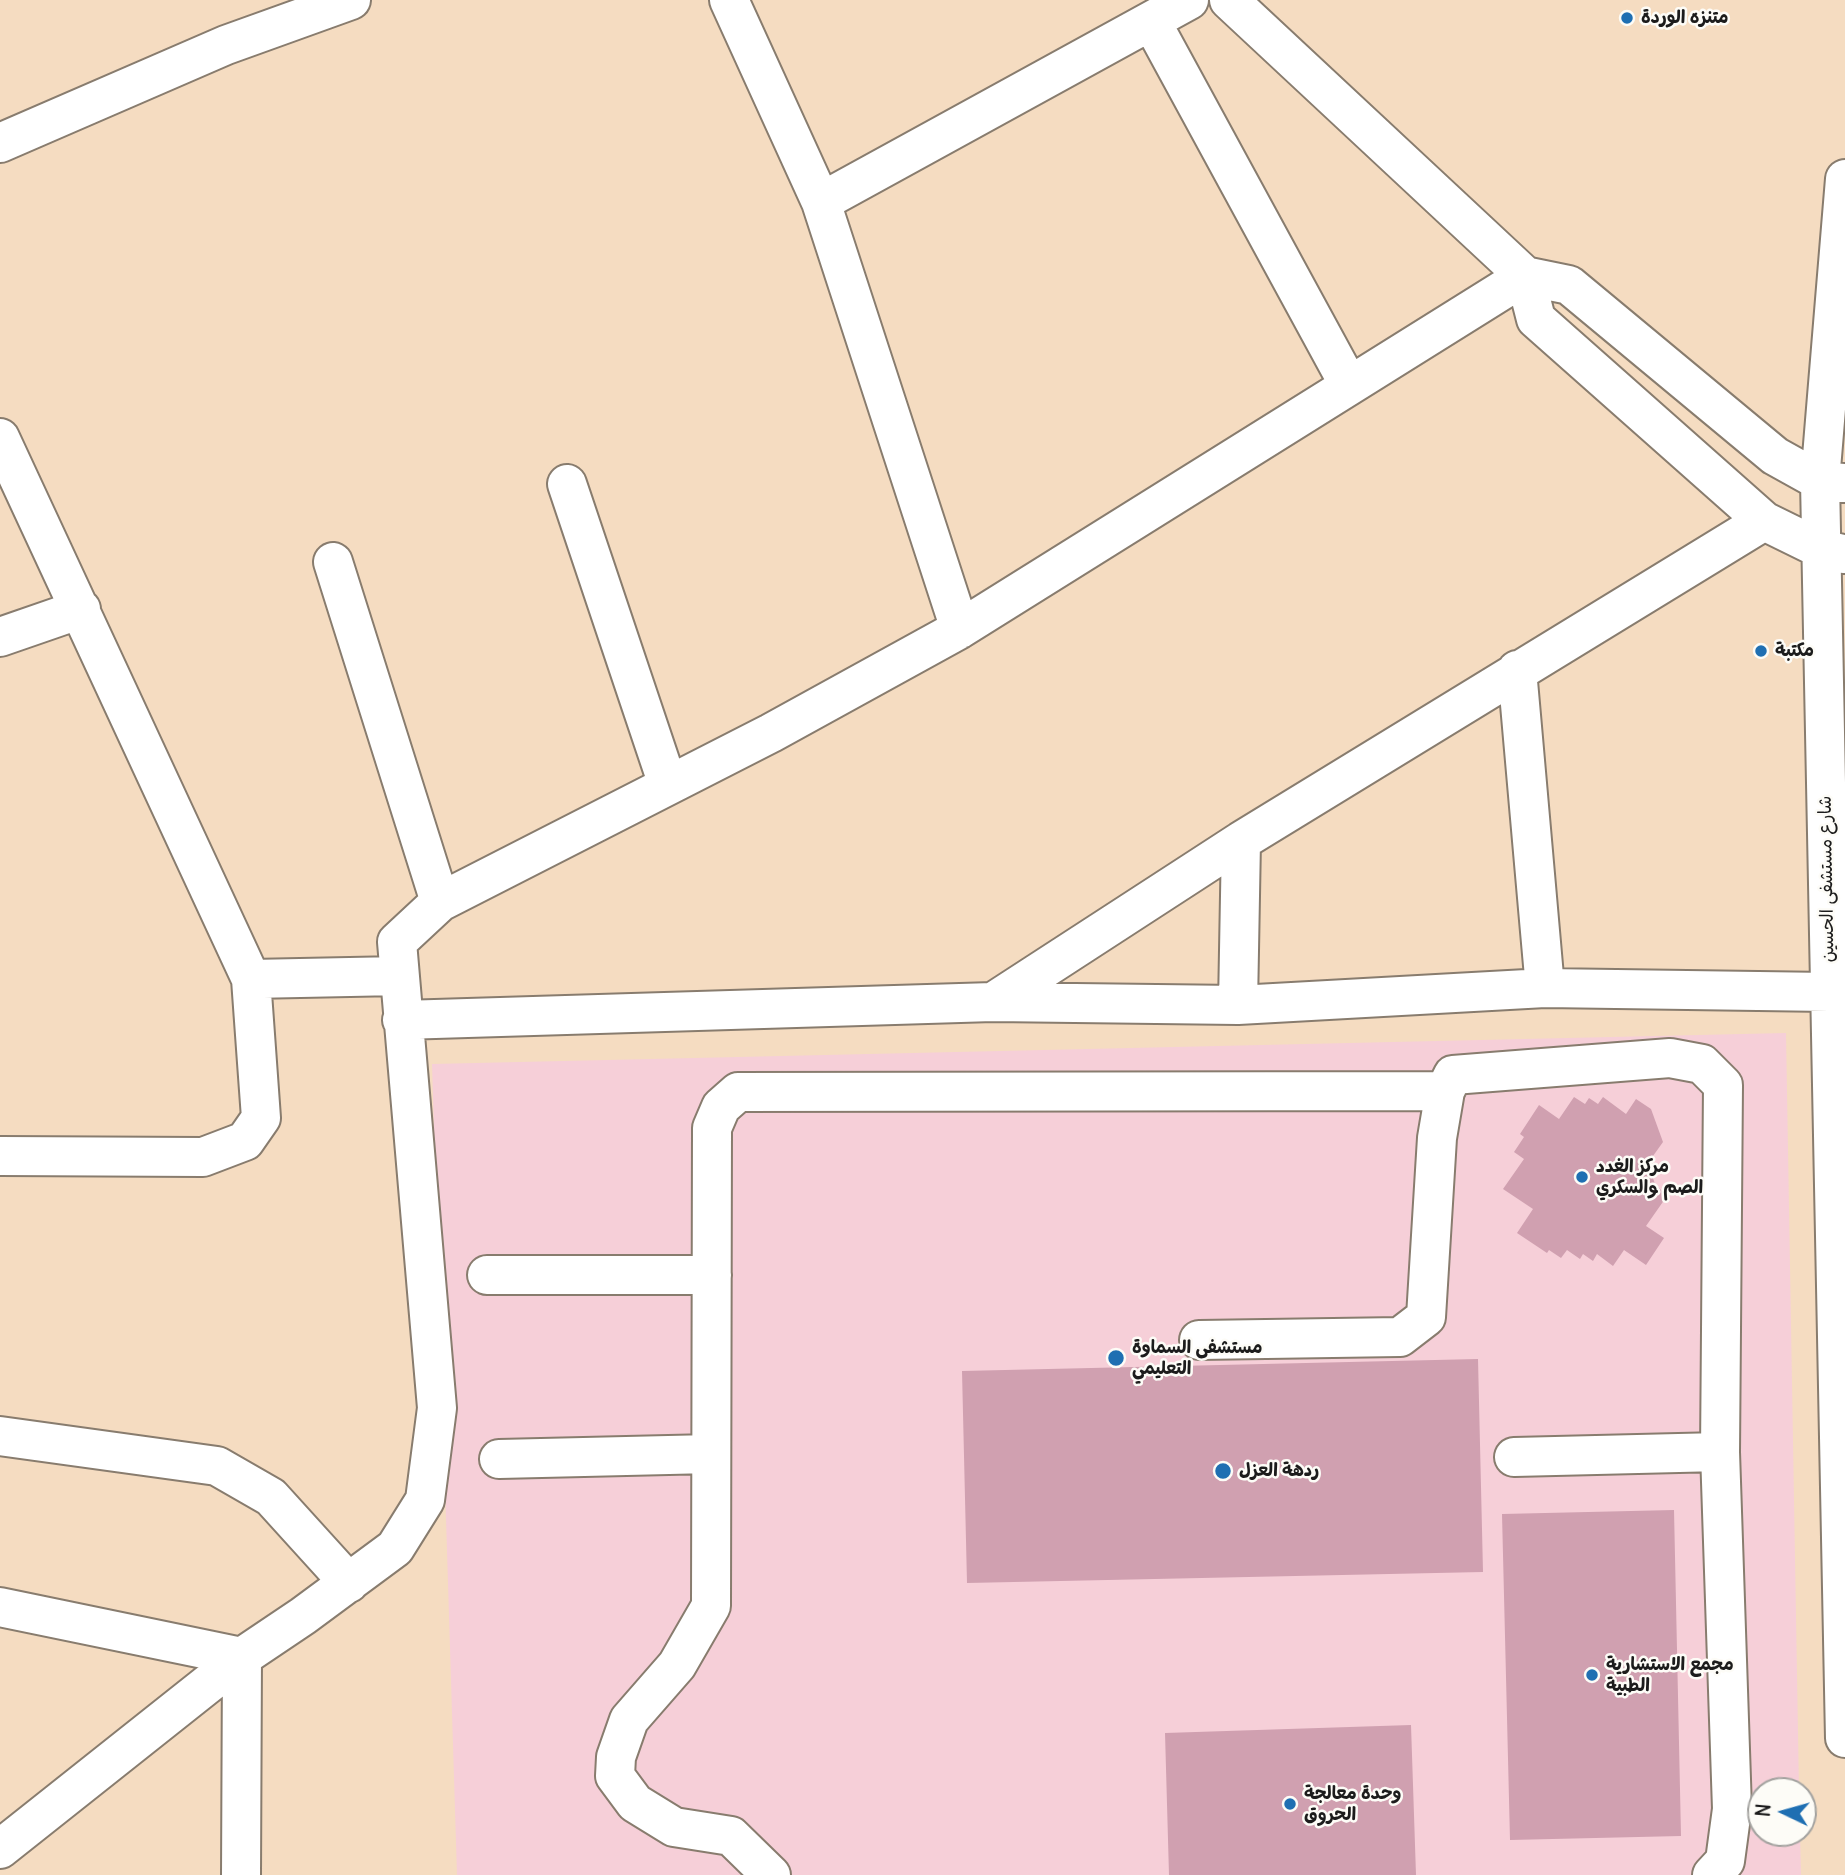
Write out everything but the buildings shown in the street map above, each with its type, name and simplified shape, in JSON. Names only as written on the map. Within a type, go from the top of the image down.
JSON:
[{"type":"street","points":[[0,143],[226,46],[351,0]]},
{"type":"street","points":[[729,0],[821,202],[960,629]]},
{"type":"street","points":[[821,202],[1189,0]]},
{"type":"street","points":[[1229,0],[1525,276],[1569,285],[1775,457],[1832,482]]},
{"type":"street","points":[[1152,21],[1349,385]]},
{"type":"street","name":"شارع مستشفى الحسين","points":[[1845,178],[1832,482],[1829,992],[1845,1738]]},
{"type":"street","points":[[0,1849],[242,1657],[395,1548],[425,1500],[437,1408],[397,942],[440,902],[771,733],[960,629],[1525,276]]},
{"type":"street","points":[[1525,276],[1536,319],[1764,521],[1833,552]]},
{"type":"street","points":[[0,438],[251,979],[261,1118],[245,1141],[203,1157],[181,1159],[0,1156]]},
{"type":"street","points":[[567,484],[668,785]]},
{"type":"street","points":[[993,1002],[1241,841],[1764,521]]},
{"type":"street","points":[[333,562],[440,902]]},
{"type":"street","points":[[0,637],[81,609]]},
{"type":"street","points":[[1517,670],[1545,988]]},
{"type":"street","points":[[1238,1005],[1241,841]]},
{"type":"street","points":[[251,979],[399,976]]},
{"type":"street","points":[[402,1020],[993,1002],[1238,1005],[1545,988],[1829,992]]},
{"type":"street","points":[[1199,1340],[1400,1337],[1426,1317],[1437,1138],[1445,1091],[1453,1074],[1670,1058],[1702,1063],[1723,1085],[1720,1452],[1732,1809],[1721,1870]]},
{"type":"street","points":[[771,1875],[731,1836],[674,1827],[635,1803],[615,1776],[616,1757],[629,1720],[677,1665],[711,1606],[712,1128],[721,1107],[738,1092],[1445,1091]]},
{"type":"street","points":[[487,1275],[712,1275]]},
{"type":"street","points":[[0,1436],[217,1466],[271,1497],[349,1583]]},
{"type":"street","points":[[1514,1457],[1720,1452]]},
{"type":"street","points":[[499,1459],[711,1454]]},
{"type":"street","points":[[0,1607],[242,1657]]},
{"type":"street","points":[[241,1875],[242,1657]]},
{"type":"shaded area","name":"مستشفى السماوة التعليمي","points":[[1786,1033],[1799,1777],[1747,1777],[1747,1847],[1800,1847],[1801,1875],[457,1875],[432,1064]]},
{"type":"place","name":"متنزه الوردة","points":[[1627,18]]},
{"type":"place","name":"مكتبة","points":[[1761,651]]},
{"type":"place","name":"مركز الغدد الصم والسكري","points":[[1582,1177]]},
{"type":"place","name":"مستشفى السماوة التعليمي","points":[[1116,1358]]},
{"type":"place","name":"ردهة العزل","points":[[1223,1471]]},
{"type":"place","name":"مجمع الاستشارية الطبية","points":[[1592,1675]]},
{"type":"place","name":"وحدة معالجة الحروق","points":[[1290,1804]]}]
